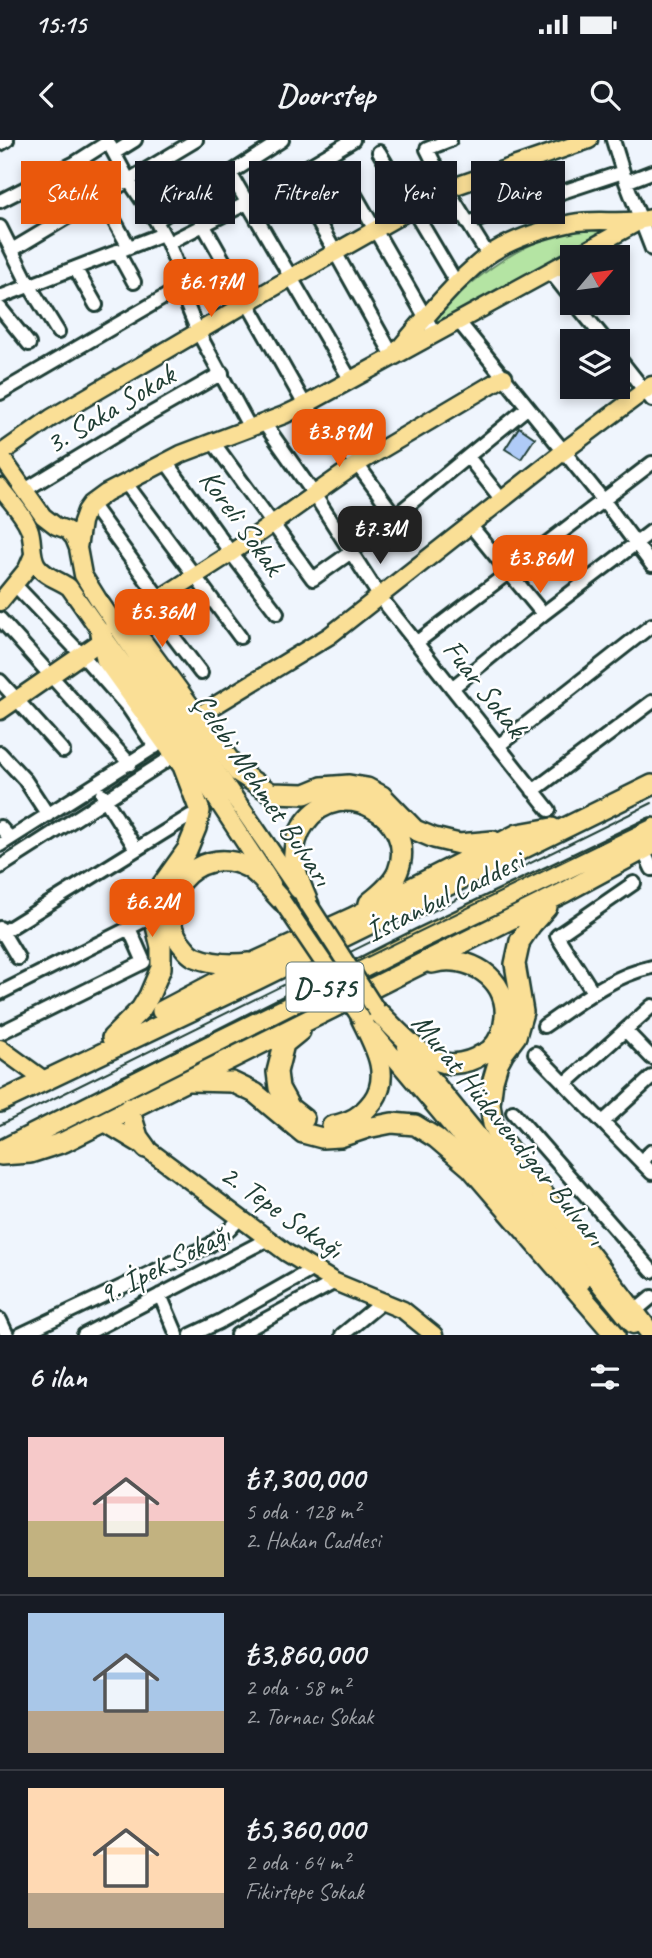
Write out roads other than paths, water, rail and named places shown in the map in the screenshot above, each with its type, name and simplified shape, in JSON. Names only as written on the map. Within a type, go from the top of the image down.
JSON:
[{"type":"highway","points":[[112,1038],[141,1009],[161,968],[161,947],[156,926],[157,904],[162,885],[187,850],[200,811],[183,766],[106,659],[111,629],[140,639],[239,772],[271,793],[305,793],[322,787],[349,785],[367,788],[382,796],[415,830],[459,844],[486,843],[578,822]]},
{"type":"highway","name":"İstanbul Caddesi","points":[[0,1102],[256,980],[652,785]]},
{"type":"highway","points":[[309,905],[297,875],[294,857],[299,832],[311,814],[331,803],[347,800],[369,804],[388,820],[400,840],[401,858],[397,874],[381,893],[352,918]]},
{"type":"highway","name":"İstanbul Caddesi","points":[[0,1153],[420,939],[652,828]]},
{"type":"highway","points":[[52,1076],[80,1053],[253,963],[352,918],[518,834]]},
{"type":"highway","points":[[0,1153],[30,1153],[64,1142],[565,892],[647,847]]},
{"type":"highway","points":[[253,963],[222,964],[193,957],[175,937],[169,913],[171,898],[181,880],[197,867],[216,861],[233,862],[248,868],[282,901]]},
{"type":"highway","points":[[565,892],[537,918],[520,941],[516,964],[523,1012],[516,1036],[504,1052],[493,1080],[490,1104],[493,1124],[500,1138],[652,1335]]},
{"type":"highway","points":[[369,1014],[419,1050],[446,1064],[470,1061],[490,1049],[504,1031],[506,1004],[499,986],[485,971],[455,960],[437,961],[414,968]]},
{"type":"highway","points":[[321,1014],[284,1044],[277,1072],[279,1087],[290,1108],[309,1123],[327,1127],[345,1123],[364,1113],[381,1089],[382,1070],[374,1046],[369,1014]]},
{"type":"highway","points":[[185,1081],[232,1082],[255,1093],[303,1133],[322,1138],[340,1137],[392,1123],[415,1125],[436,1138],[471,1168],[615,1335]]},
{"type":"highway","points":[[129,1108],[138,1137],[146,1148]]},
{"type":"main road","points":[[457,186],[589,140]]},
{"type":"main road","points":[[393,356],[457,284],[488,256],[530,234],[575,223],[646,219]]},
{"type":"main road","points":[[598,245],[646,219]]},
{"type":"main road","points":[[0,455],[51,418],[384,224]]},
{"type":"main road","points":[[8,591],[27,569],[33,550],[44,533],[125,482],[166,462],[305,405],[560,266]]},
{"type":"main road","points":[[0,711],[82,655],[111,629],[231,553],[357,464],[503,377]]},
{"type":"main road","points":[[201,714],[330,636],[564,451],[649,392]]},
{"type":"main road","name":"Çelebi Mehmet Bulvarı","points":[[0,455],[43,516],[74,538],[83,575],[111,629],[190,759],[324,962]]},
{"type":"main road","name":"Çelebi Mehmet Bulvarı","points":[[0,487],[28,524],[38,567],[69,587],[111,629],[309,905],[340,953]]},
{"type":"main road","points":[[8,591],[30,576],[62,577],[75,568],[82,522],[89,507]]},
{"type":"main road","name":"Murat Hüdavendigar Bulvarı","points":[[340,953],[369,1014],[625,1335]]},
{"type":"main road","name":"Murat Hüdavendigar Bulvarı","points":[[324,962],[641,1335]]},
{"type":"main road","points":[[0,1048],[52,1076]]},
{"type":"main road","name":"2. Tepe Sokağı","points":[[103,1122],[146,1148],[268,1239],[313,1269],[381,1303],[403,1310],[432,1334]]},
{"type":"street","points":[[0,144],[6,140]]},
{"type":"street","points":[[0,201],[109,145],[135,140]]},
{"type":"street","points":[[121,186],[196,140]]},
{"type":"street","points":[[235,170],[282,140]]},
{"type":"street","points":[[0,297],[123,249],[204,226],[353,140]]},
{"type":"street","points":[[433,161],[427,149],[450,140]]},
{"type":"street","points":[[613,140],[625,177],[646,219],[652,249]]},
{"type":"street","name":"Fuar Sokak","points":[[109,145],[135,190]]},
{"type":"street","points":[[379,152],[384,161]]},
{"type":"street","points":[[468,223],[625,177],[652,173]]},
{"type":"street","points":[[235,182],[350,379]]},
{"type":"street","points":[[361,205],[435,334]]},
{"type":"street","points":[[457,205],[488,256]]},
{"type":"street","points":[[12,250],[56,224]]},
{"type":"street","points":[[113,224],[134,282]]},
{"type":"street","name":"Fuar Sokak","points":[[158,224],[175,260],[180,288],[198,332],[222,373],[257,425],[314,494],[380,597],[550,810]]},
{"type":"street","points":[[319,224],[393,356]]},
{"type":"street","points":[[421,224],[457,284]]},
{"type":"street","points":[[204,226],[305,405],[357,464],[395,516]]},
{"type":"street","points":[[1,230],[29,285],[58,332]]},
{"type":"street","points":[[75,268],[96,305]]},
{"type":"street","points":[[550,271],[560,284]]},
{"type":"street","points":[[0,393],[180,288]]},
{"type":"street","points":[[0,307],[29,344]]},
{"type":"street","points":[[585,315],[596,329]]},
{"type":"street","points":[[459,322],[604,501],[652,565]]},
{"type":"street","points":[[630,371],[649,392]]},
{"type":"street","name":"3. Saka Sokak","points":[[25,490],[145,416],[222,373]]},
{"type":"street","points":[[213,442],[313,579],[351,552],[528,407]]},
{"type":"street","points":[[468,457],[502,500]]},
{"type":"street","name":"Koreli Sokak","points":[[166,462],[277,613]]},
{"type":"street","points":[[416,643],[652,463]]},
{"type":"street","points":[[125,482],[240,637]]},
{"type":"street","points":[[89,507],[201,673]]},
{"type":"street","points":[[471,526],[542,614]]},
{"type":"street","points":[[452,688],[542,614],[652,531]]},
{"type":"street","points":[[0,827],[5,842],[159,744],[82,655],[8,591]]},
{"type":"street","points":[[0,619],[130,764]]},
{"type":"street","points":[[498,746],[652,625]]},
{"type":"street","points":[[0,681],[63,751]]},
{"type":"street","points":[[533,791],[652,702]]},
{"type":"street","points":[[0,753],[25,780],[48,815]]},
{"type":"street","points":[[0,867],[173,757]]},
{"type":"street","points":[[96,785],[136,849]]},
{"type":"street","points":[[18,958],[1,932],[190,816]]},
{"type":"street","points":[[647,847],[652,869]]},
{"type":"street","points":[[593,992],[557,936],[634,883]]},
{"type":"street","points":[[0,993],[135,925],[144,962],[0,1033]]},
{"type":"street","points":[[544,1026],[593,992],[632,972],[652,967]]},
{"type":"street","points":[[565,1084],[652,1006]]},
{"type":"street","points":[[625,1030],[652,1058]]},
{"type":"street","points":[[535,1053],[652,1173]]},
{"type":"street","points":[[603,1122],[652,1077]]},
{"type":"street","points":[[513,1112],[652,1271]]},
{"type":"street","points":[[641,1161],[652,1151]]},
{"type":"street","points":[[20,1335],[210,1244],[230,1230],[240,1218]]},
{"type":"street","name":"9. İpek Sokağı","points":[[84,1335],[268,1239]]},
{"type":"street","points":[[191,1335],[313,1269]]},
{"type":"street","points":[[237,1335],[335,1282]]},
{"type":"street","points":[[160,1295],[177,1335]]},
{"type":"street","points":[[634,1312],[652,1297]]},
{"type":"street","points":[[342,1335],[381,1303]]},
{"type":"street","points":[[0,1320],[7,1335]]},
{"type":"tram line","points":[[0,1125],[652,803]]},
{"type":"tram line","points":[[113,1081],[652,818]]}]
